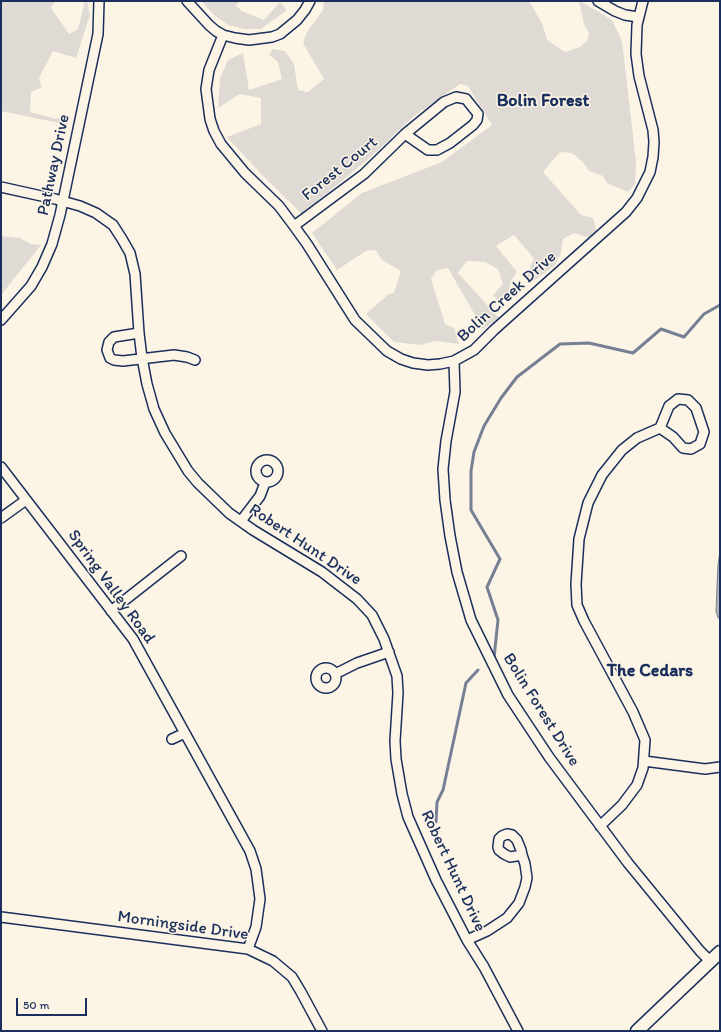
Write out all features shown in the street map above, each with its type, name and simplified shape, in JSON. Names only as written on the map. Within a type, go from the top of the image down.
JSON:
[{"type":"main road","points":[[637,1031],[720,952]]},
{"type":"street","name":"Pathway Drive","points":[[1,320],[31,286],[42,267],[52,244],[63,201],[98,34],[99,1]]},
{"type":"street","points":[[187,1],[209,26],[223,35],[249,40],[272,38],[280,34],[297,20],[306,10],[310,1]]},
{"type":"street","points":[[598,1],[625,15],[638,17]]},
{"type":"street","name":"Bolin Creek Drive","points":[[223,35],[209,70],[206,90],[208,112],[214,131],[226,152],[279,206],[307,244],[355,320],[387,351],[401,359],[413,363],[428,364],[454,361],[474,350],[626,212],[637,198],[644,185],[651,164],[654,142],[653,130],[636,54],[638,17],[643,1]]},
{"type":"street","name":"Forest Court","points":[[294,226],[364,174],[405,134],[444,102],[456,97],[466,99],[478,114],[477,120],[473,126],[450,143],[437,150],[428,150],[405,134]]},
{"type":"street","name":"Robert Hunt Drive","points":[[1,187],[63,201],[96,213],[113,226],[130,253],[135,274],[139,333],[147,384],[154,409],[175,451],[198,483],[218,504],[253,530],[322,572],[358,599],[372,615],[389,652],[397,676],[398,693],[395,741],[397,765],[408,817],[416,838],[436,880],[467,940],[484,967],[518,1031]]},
{"type":"street","points":[[139,333],[114,337],[109,342],[107,350],[110,358],[123,361],[174,355],[184,356],[195,360]]},
{"type":"street","name":"Bolin Forest Drive","points":[[454,361],[455,392],[446,441],[443,469],[445,500],[450,536],[464,600],[480,639],[508,695],[549,757],[628,863],[700,952],[710,961]]},
{"type":"street","points":[[600,826],[622,805],[637,785],[644,768],[644,740],[633,712],[584,621],[577,605],[576,584],[579,539],[588,503],[599,482],[622,450],[637,438],[660,428],[669,406],[678,399],[688,400],[696,408],[704,432],[700,444],[691,449],[683,448],[673,437],[660,428]]},
{"type":"street","name":"Spring Valley Road","points":[[1,467],[132,639],[250,851],[259,881],[260,906],[256,927],[248,949]]},
{"type":"street","points":[[241,521],[260,496],[265,483]]},
{"type":"street","points":[[1,518],[26,500]]},
{"type":"street","points":[[111,611],[124,599],[181,556]]},
{"type":"street","points":[[335,674],[389,652]]},
{"type":"street","points":[[172,740],[185,733]]},
{"type":"street","points":[[644,761],[705,769],[720,767]]},
{"type":"street","points":[[467,940],[488,930],[507,918],[519,903],[528,878],[522,855]]},
{"type":"street","name":"Morningside Drive","points":[[1,917],[248,949],[273,961],[292,977],[322,1031]]},
{"type":"shaded area","points":[[1,1],[55,1],[51,8],[69,34],[78,29],[85,1],[87,1],[90,15],[76,58],[53,51],[39,78],[42,87],[31,92],[30,112],[57,119],[66,115],[64,124],[1,111]]},
{"type":"shaded area","points":[[201,1],[239,1],[236,6],[242,11],[264,20],[280,2],[287,10],[261,29],[244,29],[228,25],[214,15]]},
{"type":"shaded area","points":[[324,1],[529,1],[542,23],[547,40],[565,52],[580,47],[587,41],[589,33],[584,24],[580,1],[612,20],[622,41],[636,162],[635,184],[628,192],[607,183],[603,176],[589,171],[582,161],[572,153],[560,152],[543,172],[581,215],[593,218],[597,233],[590,238],[574,233],[563,239],[561,253],[555,265],[530,284],[527,274],[534,258],[514,235],[496,246],[517,272],[511,280],[508,296],[500,303],[493,295],[503,284],[498,269],[485,262],[467,261],[458,273],[499,318],[483,329],[448,268],[437,270],[431,279],[445,324],[454,328],[459,344],[436,341],[420,345],[394,342],[366,314],[389,294],[394,293],[401,271],[382,260],[376,250],[366,251],[337,270],[312,233],[362,193],[442,162],[492,125],[468,86],[460,84],[414,116],[366,161],[302,214],[263,176],[227,137],[261,124],[261,98],[240,94],[218,108],[220,78],[228,60],[243,53],[249,90],[282,79],[278,62],[269,55],[273,49],[285,51],[294,64],[298,90],[308,92],[324,79],[303,43],[307,32],[323,10]]},
{"type":"shaded area","points":[[1,236],[20,238],[31,244],[41,245],[1,295]]},
{"type":"shaded area","points":[[720,551],[720,618],[718,618],[716,611]]},
{"type":"waterway","points":[[494,658],[498,620],[487,587],[500,559],[471,510],[471,471],[474,452],[484,426],[501,398],[517,377],[560,344],[589,343],[633,353],[661,329],[684,337],[704,314],[720,305]]},
{"type":"waterway","points":[[436,822],[437,802],[443,790],[466,683],[478,670]]},
{"type":"district","name":"Bolin Forest","points":[[543,101]]},
{"type":"district","name":"The Cedars","points":[[650,671]]}]
